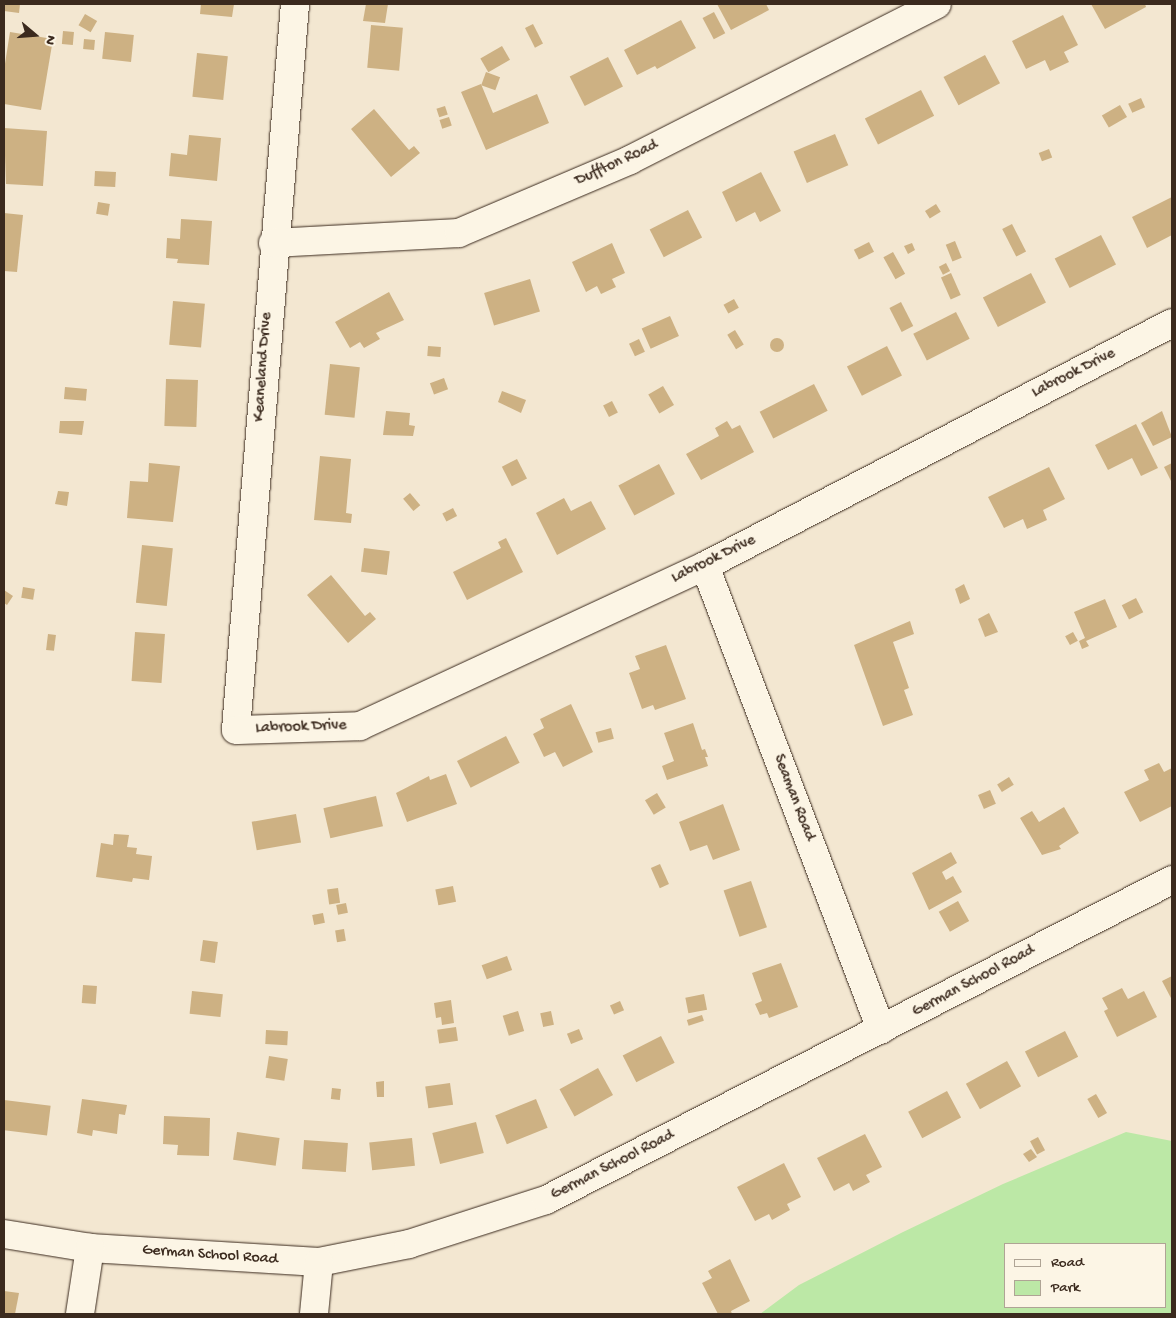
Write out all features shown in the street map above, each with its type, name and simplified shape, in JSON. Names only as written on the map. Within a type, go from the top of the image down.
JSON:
[{"type":"street","name":"Keaneland Drive","points":[[236,730],[273,243],[295,4]]},
{"type":"street","name":"Duffton Road","points":[[273,243],[459,233],[630,160],[937,4]]},
{"type":"street","name":"Labrook Drive","points":[[236,730],[360,726],[705,566],[1172,323]]},
{"type":"street","name":"Seaman Road","points":[[705,566],[881,1030]]},
{"type":"street","name":"German School Road","points":[[4,1234],[90,1248],[319,1262],[409,1244],[546,1200],[1172,880]]},
{"type":"street","points":[[80,1314],[90,1248]]},
{"type":"street","points":[[314,1314],[319,1262]]},
{"type":"green space","points":[[1126,1132],[1172,1141],[1172,1314],[760,1314],[799,1285],[1003,1184]]},
{"type":"building","points":[[4,4],[20,4],[19,13],[4,11]]},
{"type":"building","points":[[201,4],[234,4],[232,17],[200,14]]},
{"type":"building","points":[[366,4],[388,4],[385,23],[363,21]]},
{"type":"building","points":[[717,4],[766,4],[769,10],[731,30]]},
{"type":"building","points":[[1091,4],[1145,4],[1146,7],[1105,29]]},
{"type":"building","points":[[714,12],[725,33],[714,39],[703,18]]},
{"type":"building","points":[[85,14],[97,21],[91,32],[78,25]]},
{"type":"building","points":[[1063,15],[1078,45],[1064,52],[1069,62],[1050,71],[1045,60],[1026,69],[1012,41]]},
{"type":"building","points":[[681,20],[696,48],[657,69],[655,66],[637,75],[624,50]]},
{"type":"building","points":[[533,24],[543,44],[535,48],[525,28]]},
{"type":"building","points":[[371,25],[403,28],[399,71],[367,68]]},
{"type":"building","points":[[63,31],[74,32],[73,45],[62,44]]},
{"type":"building","points":[[10,32],[53,39],[41,110],[4,104],[4,70]]},
{"type":"building","points":[[105,32],[134,35],[131,62],[102,59]]},
{"type":"building","points":[[84,39],[95,40],[94,50],[83,49]]},
{"type":"building","points":[[502,46],[510,60],[488,72],[480,58]]},
{"type":"building","points":[[197,53],[228,56],[223,100],[192,97]]},
{"type":"building","points":[[985,55],[1000,83],[959,105],[944,77]]},
{"type":"building","points":[[608,57],[623,86],[585,106],[570,77]]},
{"type":"building","points":[[486,72],[500,77],[495,90],[481,85]]},
{"type":"building","points":[[481,84],[493,113],[537,94],[549,123],[486,150],[461,92]]},
{"type":"building","points":[[921,90],[934,116],[878,144],[865,119]]},
{"type":"building","points":[[1141,98],[1145,107],[1132,113],[1128,104]]},
{"type":"building","points":[[1120,105],[1127,117],[1109,128],[1102,116]]},
{"type":"building","points":[[445,106],[448,115],[439,117],[436,109]]},
{"type":"building","points":[[374,109],[409,150],[414,146],[420,153],[391,177],[351,129]]},
{"type":"building","points":[[449,117],[452,126],[442,129],[439,120]]},
{"type":"building","points":[[4,128],[47,131],[43,186],[6,184]]},
{"type":"building","points":[[835,134],[848,165],[807,183],[794,152]]},
{"type":"building","points":[[189,135],[221,138],[217,181],[169,176],[171,153],[187,155]]},
{"type":"building","points":[[1049,149],[1052,157],[1042,161],[1039,153]]},
{"type":"building","points":[[95,171],[116,172],[115,187],[94,186]]},
{"type":"building","points":[[761,172],[781,211],[760,222],[755,212],[736,222],[722,192]]},
{"type":"building","points":[[1172,197],[1172,235],[1147,248],[1132,217]]},
{"type":"building","points":[[98,202],[110,204],[108,216],[96,214]]},
{"type":"building","points":[[936,204],[941,212],[930,219],[925,211]]},
{"type":"building","points":[[688,210],[702,238],[664,257],[650,230]]},
{"type":"building","points":[[4,213],[23,215],[17,272],[4,271]]},
{"type":"building","points":[[181,219],[212,221],[209,265],[177,263],[178,259],[166,258],[167,238],[180,239]]},
{"type":"building","points":[[1012,224],[1026,252],[1016,257],[1002,229]]},
{"type":"building","points":[[1101,235],[1116,264],[1070,288],[1055,259]]},
{"type":"building","points":[[955,241],[962,258],[952,261],[946,245]]},
{"type":"building","points":[[869,242],[874,252],[859,260],[854,250]]},
{"type":"building","points":[[612,243],[625,273],[612,279],[616,287],[601,294],[597,286],[586,292],[572,262]]},
{"type":"building","points":[[912,243],[915,250],[908,254],[904,246]]},
{"type":"building","points":[[893,252],[905,274],[895,279],[883,257]]},
{"type":"building","points":[[946,263],[950,271],[943,275],[939,267]]},
{"type":"building","points":[[951,273],[961,295],[951,299],[941,277]]},
{"type":"building","points":[[1031,273],[1046,302],[998,327],[983,298]]},
{"type":"building","points":[[530,279],[540,312],[494,326],[484,293]]},
{"type":"building","points":[[389,292],[404,320],[376,333],[380,339],[364,348],[360,342],[350,348],[335,322]]},
{"type":"building","points":[[734,299],[739,308],[728,314],[724,305]]},
{"type":"building","points":[[173,301],[205,304],[201,348],[169,345]]},
{"type":"building","points":[[901,302],[913,326],[902,332],[889,308]]},
{"type":"building","points":[[956,312],[970,339],[927,361],[913,334]]},
{"type":"building","points":[[670,316],[679,336],[651,349],[642,329]]},
{"type":"building","points":[[735,330],[744,345],[736,349],[727,335]]},
{"type":"building","points":[[774,338],[780,338],[784,345],[780,352],[774,352],[770,348],[770,342]]},
{"type":"building","points":[[639,339],[645,352],[635,356],[629,344]]},
{"type":"building","points":[[428,346],[441,347],[440,357],[427,356]]},
{"type":"building","points":[[887,346],[902,375],[862,396],[847,366]]},
{"type":"building","points":[[330,364],[360,367],[355,418],[325,415]]},
{"type":"building","points":[[444,378],[448,389],[434,394],[430,383]]},
{"type":"building","points":[[166,379],[198,380],[196,427],[164,426]]},
{"type":"building","points":[[814,384],[828,411],[773,438],[760,412]]},
{"type":"building","points":[[663,386],[674,405],[659,414],[648,395]]},
{"type":"building","points":[[65,387],[87,389],[86,401],[64,399]]},
{"type":"building","points":[[502,391],[526,400],[521,413],[498,402]]},
{"type":"building","points":[[612,401],[618,413],[609,417],[603,406]]},
{"type":"building","points":[[386,411],[410,413],[409,425],[415,426],[413,436],[383,435]]},
{"type":"building","points":[[1162,411],[1172,437],[1153,446],[1141,423]]},
{"type":"building","points":[[60,421],[84,421],[82,435],[59,433]]},
{"type":"building","points":[[727,421],[732,429],[740,425],[754,452],[701,480],[686,454],[719,436],[715,428]]},
{"type":"building","points":[[1136,424],[1158,468],[1141,476],[1132,458],[1108,470],[1095,445]]},
{"type":"building","points":[[320,456],[351,459],[346,513],[352,514],[351,523],[314,520]]},
{"type":"building","points":[[517,459],[527,479],[512,486],[502,467]]},
{"type":"building","points":[[149,463],[180,466],[173,522],[127,518],[130,481],[148,482]]},
{"type":"building","points":[[1172,463],[1172,483],[1164,467]]},
{"type":"building","points":[[659,464],[675,494],[634,516],[618,486]]},
{"type":"building","points":[[1049,467],[1065,499],[1043,510],[1047,520],[1027,529],[1023,519],[1004,528],[988,497]]},
{"type":"building","points":[[58,491],[69,492],[67,506],[55,504]]},
{"type":"building","points":[[410,493],[420,505],[413,511],[403,499]]},
{"type":"building","points":[[564,498],[571,511],[591,501],[606,529],[557,555],[536,513]]},
{"type":"building","points":[[453,508],[457,516],[446,521],[442,513]]},
{"type":"building","points":[[506,538],[523,572],[467,600],[453,572],[501,548],[498,542]]},
{"type":"building","points":[[142,545],[173,548],[167,606],[136,603]]},
{"type":"building","points":[[364,548],[390,551],[387,575],[361,572]]},
{"type":"building","points":[[331,575],[365,616],[370,612],[376,619],[348,643],[307,595]]},
{"type":"building","points":[[964,584],[970,599],[960,604],[955,589]]},
{"type":"building","points":[[23,587],[35,589],[33,600],[21,598]]},
{"type":"building","points":[[4,590],[13,596],[7,605],[4,603]]},
{"type":"building","points":[[1136,598],[1143,612],[1129,620],[1122,605]]},
{"type":"building","points":[[1105,599],[1117,627],[1086,641],[1089,646],[1082,649],[1079,641],[1085,638],[1074,612]]},
{"type":"building","points":[[989,613],[998,632],[985,637],[978,619]]},
{"type":"building","points":[[910,621],[914,634],[893,642],[909,688],[904,690],[913,715],[883,726],[854,645]]},
{"type":"building","points":[[135,632],[165,634],[162,683],[132,681]]},
{"type":"building","points":[[1073,632],[1078,641],[1070,645],[1065,636]]},
{"type":"building","points":[[48,634],[56,635],[54,651],[46,650]]},
{"type":"building","points":[[666,645],[686,699],[655,710],[653,705],[642,709],[629,673],[640,669],[635,656]]},
{"type":"building","points":[[571,704],[593,752],[563,767],[555,752],[544,757],[533,734],[544,728],[540,719]]},
{"type":"building","points":[[693,723],[702,750],[705,749],[708,757],[705,757],[708,766],[667,780],[662,766],[674,761],[664,733]]},
{"type":"building","points":[[611,728],[614,739],[598,743],[596,732]]},
{"type":"building","points":[[506,736],[520,763],[471,788],[457,761]]},
{"type":"building","points":[[1159,763],[1164,772],[1172,768],[1172,806],[1140,822],[1124,792],[1149,780],[1144,770]]},
{"type":"building","points":[[446,774],[457,804],[407,822],[396,793],[429,776],[430,780]]},
{"type":"building","points":[[1009,777],[1014,785],[1002,792],[997,784]]},
{"type":"building","points":[[990,790],[996,804],[984,809],[978,795]]},
{"type":"building","points":[[657,793],[666,808],[654,815],[645,800]]},
{"type":"building","points":[[376,796],[383,826],[330,838],[323,808]]},
{"type":"building","points":[[723,804],[740,850],[713,860],[707,845],[690,851],[679,822]]},
{"type":"building","points":[[1064,807],[1079,833],[1059,846],[1061,849],[1042,855],[1020,818],[1032,811],[1039,822]]},
{"type":"building","points":[[296,814],[301,843],[257,850],[252,822]]},
{"type":"building","points":[[114,834],[129,835],[127,847],[137,848],[136,854],[152,856],[149,880],[133,878],[132,882],[96,877],[101,843],[113,845]]},
{"type":"building","points":[[951,852],[957,863],[942,872],[946,880],[953,876],[962,892],[929,910],[912,873]]},
{"type":"building","points":[[660,864],[669,884],[660,888],[651,868]]},
{"type":"building","points":[[751,881],[767,927],[740,937],[724,890]]},
{"type":"building","points":[[453,886],[456,902],[438,905],[435,889]]},
{"type":"building","points":[[338,888],[340,903],[329,904],[327,890]]},
{"type":"building","points":[[958,901],[969,921],[950,932],[939,912]]},
{"type":"building","points":[[346,903],[348,913],[338,915],[336,905]]},
{"type":"building","points":[[323,913],[325,923],[314,925],[312,915]]},
{"type":"building","points":[[344,929],[346,941],[337,942],[335,930]]},
{"type":"building","points":[[203,940],[218,942],[215,963],[200,961]]},
{"type":"building","points":[[507,956],[512,970],[487,979],[482,965]]},
{"type":"building","points":[[781,963],[798,1007],[769,1018],[767,1013],[760,1015],[755,1004],[762,1001],[752,973]]},
{"type":"building","points":[[1172,976],[1172,1000],[1162,981]]},
{"type":"building","points":[[83,985],[97,986],[96,1004],[82,1003]]},
{"type":"building","points":[[1122,988],[1128,999],[1144,991],[1157,1017],[1117,1037],[1104,1011],[1108,1009],[1102,998]]},
{"type":"building","points":[[192,991],[223,994],[220,1017],[190,1014]]},
{"type":"building","points":[[704,994],[707,1010],[688,1013],[685,998]]},
{"type":"building","points":[[451,1000],[454,1023],[442,1025],[441,1017],[436,1018],[434,1003]]},
{"type":"building","points":[[620,1001],[624,1010],[614,1015],[610,1005]]},
{"type":"building","points":[[518,1011],[524,1031],[509,1036],[503,1016]]},
{"type":"building","points":[[551,1011],[554,1025],[543,1027],[540,1013]]},
{"type":"building","points":[[702,1015],[704,1021],[689,1026],[687,1020]]},
{"type":"building","points":[[456,1027],[458,1041],[439,1044],[437,1030]]},
{"type":"building","points":[[579,1029],[583,1039],[571,1044],[567,1034]]},
{"type":"building","points":[[266,1030],[288,1031],[287,1045],[265,1044]]},
{"type":"building","points":[[1065,1031],[1078,1057],[1038,1077],[1025,1051]]},
{"type":"building","points":[[661,1036],[675,1063],[636,1082],[623,1056]]},
{"type":"building","points":[[269,1056],[288,1059],[284,1081],[266,1078]]},
{"type":"building","points":[[1007,1061],[1021,1086],[980,1109],[966,1084]]},
{"type":"building","points":[[598,1068],[613,1095],[575,1116],[560,1089]]},
{"type":"building","points":[[384,1081],[384,1097],[377,1097],[376,1082]]},
{"type":"building","points":[[450,1083],[453,1105],[428,1108],[425,1086]]},
{"type":"building","points":[[332,1088],[341,1089],[340,1100],[331,1099]]},
{"type":"building","points":[[947,1091],[961,1117],[922,1138],[908,1112]]},
{"type":"building","points":[[1096,1094],[1107,1113],[1098,1118],[1087,1099]]},
{"type":"building","points":[[82,1099],[127,1105],[125,1115],[119,1114],[117,1134],[93,1130],[92,1136],[77,1133]]},
{"type":"building","points":[[536,1099],[548,1128],[507,1144],[495,1115]]},
{"type":"building","points":[[4,1100],[51,1106],[47,1136],[4,1130]]},
{"type":"building","points":[[164,1116],[210,1118],[209,1156],[177,1155],[178,1145],[163,1144]]},
{"type":"building","points":[[476,1122],[484,1153],[440,1164],[432,1133]]},
{"type":"building","points":[[237,1132],[280,1138],[276,1166],[233,1160]]},
{"type":"building","points":[[865,1134],[882,1167],[866,1175],[870,1182],[853,1191],[849,1183],[834,1191],[817,1158]]},
{"type":"building","points":[[1038,1137],[1045,1150],[1037,1154],[1030,1141]]},
{"type":"building","points":[[412,1138],[415,1166],[372,1170],[369,1142]]},
{"type":"building","points":[[304,1140],[348,1143],[346,1172],[302,1169]]},
{"type":"building","points":[[1031,1149],[1037,1157],[1029,1162],[1023,1154]]},
{"type":"building","points":[[784,1163],[801,1197],[787,1204],[790,1210],[772,1220],[769,1214],[755,1221],[737,1187]]},
{"type":"building","points":[[730,1259],[750,1301],[731,1311],[732,1314],[718,1314],[702,1283],[712,1278],[708,1271]]},
{"type":"building","points":[[4,1291],[19,1293],[15,1314],[4,1314]]}]
